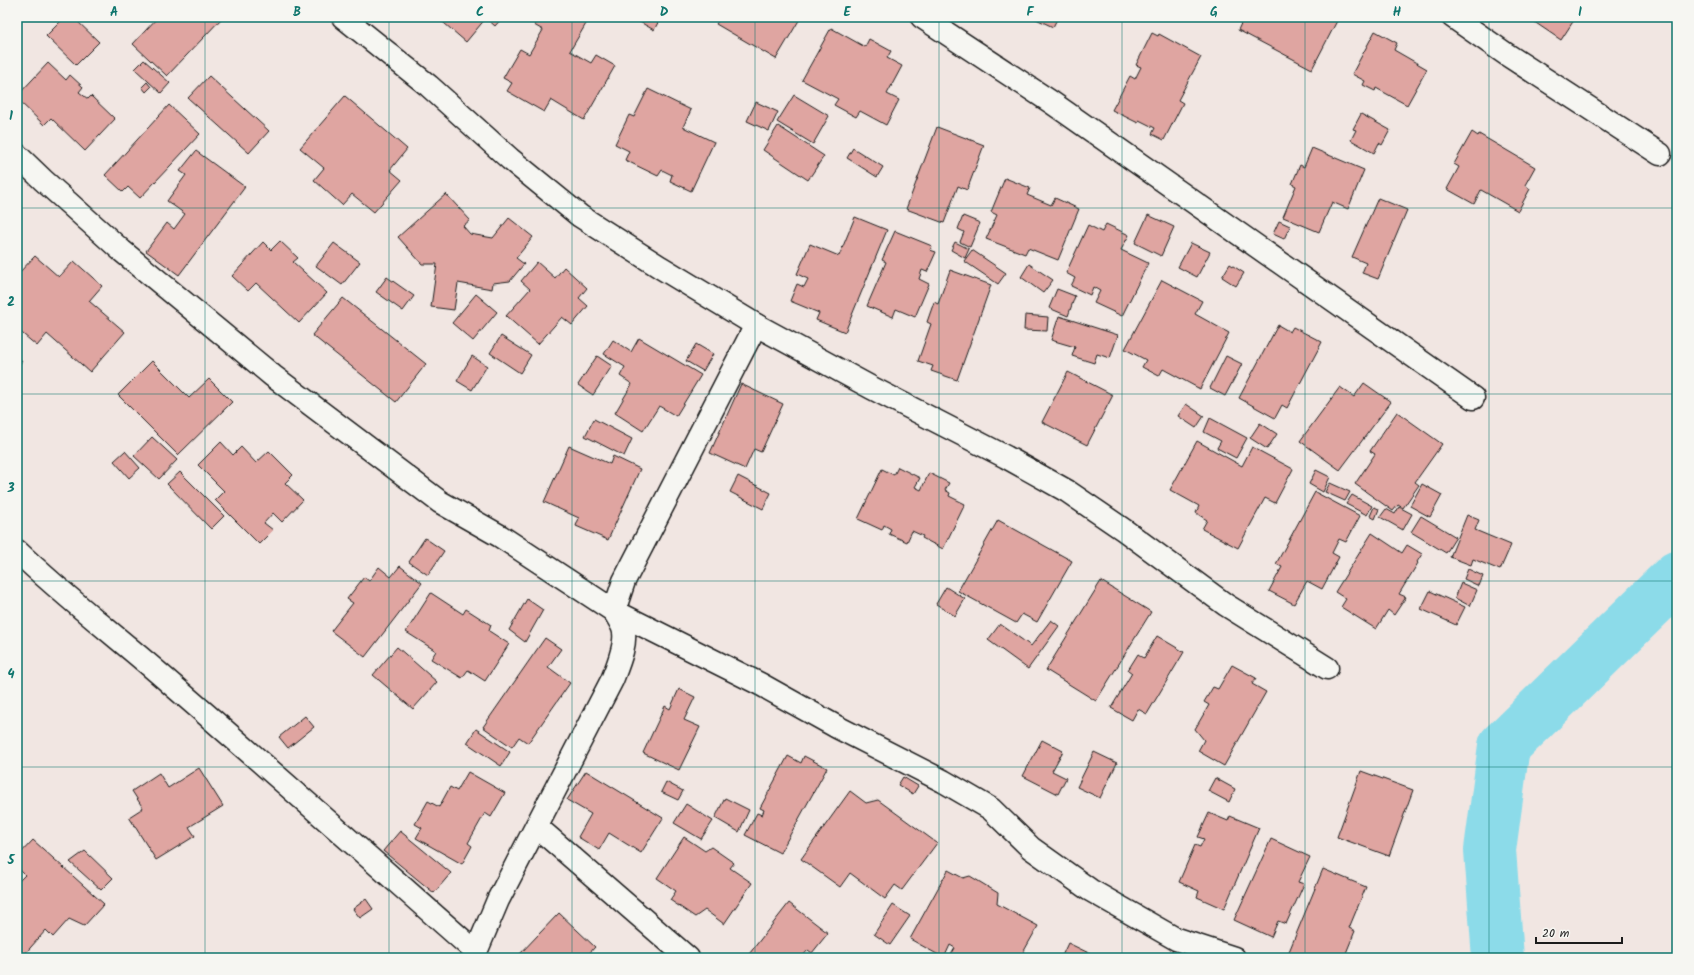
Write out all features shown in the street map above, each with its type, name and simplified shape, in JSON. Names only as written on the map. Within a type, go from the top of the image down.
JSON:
[{"type":"street","points":[[343,17],[429,86],[510,159],[580,216],[660,267],[756,325],[872,388],[1006,457],[1067,491],[1124,530],[1226,605],[1327,668]]},
{"type":"street","points":[[922,17],[1051,102],[1473,398]]},
{"type":"street","points":[[1452,17],[1660,154]]},
{"type":"street","points":[[17,155],[122,251],[273,376],[440,502],[500,536],[614,611],[760,684],[837,727],[943,781],[991,809],[1031,848],[1090,890],[1176,939],[1234,958]]},
{"type":"street","points":[[17,551],[47,580],[144,660],[237,741],[476,955],[498,900],[612,680],[623,642],[624,630],[614,611],[630,568],[756,325]]},
{"type":"street","points":[[537,827],[688,958]]},
{"type":"building","points":[[65,17],[73,17],[99,42],[76,65],[46,36]]},
{"type":"building","points":[[158,17],[223,17],[167,76],[133,44]]},
{"type":"building","points":[[437,17],[503,17],[495,26],[486,18],[466,42]]},
{"type":"building","points":[[539,17],[590,17],[570,51],[591,63],[596,55],[615,66],[584,120],[551,100],[544,112],[507,91],[512,83],[503,78],[520,49],[529,54],[543,30],[534,25]]},
{"type":"building","points":[[631,17],[661,17],[654,30]]},
{"type":"building","points":[[716,17],[801,17],[776,59],[716,24],[719,19]]},
{"type":"building","points":[[1032,17],[1058,17],[1053,27]]},
{"type":"building","points":[[1244,17],[1339,17],[1312,69],[1238,30]]},
{"type":"building","points":[[1527,17],[1576,17],[1561,40]]},
{"type":"building","points":[[831,28],[865,47],[869,39],[891,51],[887,58],[902,66],[887,94],[899,100],[886,125],[860,111],[856,117],[834,105],[838,99],[802,80]]},
{"type":"building","points":[[1375,31],[1397,43],[1394,50],[1427,69],[1407,105],[1376,88],[1375,91],[1363,85],[1365,81],[1352,74]]},
{"type":"building","points":[[1152,33],[1158,36],[1159,34],[1201,57],[1178,100],[1183,103],[1164,140],[1152,134],[1155,128],[1139,120],[1138,123],[1112,110],[1130,76],[1135,79],[1141,67],[1136,65]]},
{"type":"building","points":[[144,60],[170,83],[161,93],[135,69]]},
{"type":"building","points":[[48,63],[66,80],[70,75],[83,87],[79,92],[88,99],[91,96],[115,119],[85,151],[51,118],[44,125],[17,99],[17,96]]},
{"type":"building","points":[[209,76],[269,131],[249,153],[188,98]]},
{"type":"building","points":[[147,82],[151,87],[146,92],[142,87]]},
{"type":"building","points":[[648,89],[691,110],[683,127],[714,142],[691,191],[670,181],[672,175],[662,170],[658,176],[625,160],[629,151],[615,144],[629,115],[634,117]]},
{"type":"building","points":[[794,95],[829,116],[813,144],[777,122]]},
{"type":"building","points":[[345,96],[407,149],[390,170],[402,180],[374,212],[352,194],[342,205],[314,180],[324,168],[300,148]]},
{"type":"building","points":[[756,102],[778,112],[769,131],[747,121]]},
{"type":"building","points":[[169,105],[200,134],[140,198],[128,187],[123,192],[105,175]]},
{"type":"building","points":[[1361,114],[1390,130],[1382,145],[1379,143],[1374,153],[1351,140],[1356,130],[1353,129]]},
{"type":"building","points":[[778,126],[824,156],[808,180],[763,150]]},
{"type":"building","points":[[937,127],[984,145],[967,190],[958,186],[944,223],[906,209]]},
{"type":"building","points":[[1472,132],[1478,136],[1479,134],[1535,167],[1525,185],[1530,189],[1518,211],[1481,190],[1474,204],[1447,189],[1459,167],[1454,164]]},
{"type":"building","points":[[853,148],[883,167],[877,177],[847,158]]},
{"type":"building","points":[[1312,148],[1364,170],[1348,209],[1332,202],[1319,232],[1283,217],[1296,186],[1292,184],[1300,165],[1304,167]]},
{"type":"building","points":[[196,151],[245,187],[179,275],[146,251],[167,223],[174,229],[185,214],[167,201],[186,175],[180,171]]},
{"type":"building","points":[[1005,178],[1030,188],[1027,195],[1051,205],[1055,198],[1079,209],[1058,260],[1028,248],[1025,254],[986,239],[997,215],[991,212]]},
{"type":"building","points":[[446,194],[470,220],[463,226],[470,234],[493,238],[509,218],[533,237],[516,258],[524,264],[510,281],[493,283],[492,289],[458,283],[454,310],[431,307],[437,264],[422,264],[398,237]]},
{"type":"building","points":[[1378,198],[1407,210],[1378,279],[1362,273],[1366,263],[1352,257]]},
{"type":"building","points":[[1148,215],[1174,227],[1161,256],[1135,243]]},
{"type":"building","points":[[963,216],[980,223],[970,247],[960,242],[964,232],[958,229]]},
{"type":"building","points":[[855,217],[887,230],[845,332],[816,320],[819,313],[790,301],[797,284],[804,287],[808,279],[797,274],[810,244],[839,256]]},
{"type":"building","points":[[1279,221],[1290,226],[1284,239],[1273,234]]},
{"type":"building","points":[[1106,224],[1129,235],[1121,250],[1148,263],[1122,316],[1094,303],[1100,291],[1093,287],[1090,295],[1071,286],[1075,278],[1066,273],[1088,225],[1102,232]]},
{"type":"building","points":[[895,231],[932,246],[930,250],[936,252],[927,272],[922,270],[919,279],[929,284],[915,317],[896,309],[893,317],[867,306],[886,262],[882,260]]},
{"type":"building","points":[[280,241],[298,258],[293,262],[327,293],[299,323],[256,283],[248,291],[232,276],[263,242],[271,250]]},
{"type":"building","points":[[955,242],[969,249],[965,258],[951,250]]},
{"type":"building","points":[[334,243],[360,262],[342,285],[316,266]]},
{"type":"building","points":[[1191,243],[1210,252],[1197,277],[1178,267]]},
{"type":"building","points":[[972,250],[1006,273],[998,284],[964,261]]},
{"type":"building","points":[[35,256],[59,277],[74,261],[102,286],[89,301],[125,332],[90,372],[47,334],[37,346],[17,329],[17,317],[21,312],[17,308],[17,275]]},
{"type":"building","points":[[537,262],[555,278],[564,267],[587,288],[579,298],[588,306],[572,325],[562,317],[538,344],[506,316],[530,289],[521,281]]},
{"type":"building","points":[[1029,264],[1053,280],[1043,293],[1021,277]]},
{"type":"building","points":[[1230,264],[1244,273],[1236,286],[1222,277]]},
{"type":"building","points":[[950,270],[991,285],[957,380],[931,371],[933,366],[918,361],[931,324],[927,322],[934,302],[938,304]]},
{"type":"building","points":[[387,277],[414,296],[403,311],[376,292]]},
{"type":"building","points":[[1162,280],[1202,301],[1195,314],[1229,333],[1200,389],[1163,369],[1159,376],[1142,367],[1146,360],[1125,349]]},
{"type":"building","points":[[1057,289],[1075,296],[1068,316],[1049,308]]},
{"type":"building","points":[[476,294],[497,312],[473,341],[452,323]]},
{"type":"building","points":[[343,298],[426,364],[396,402],[312,335]]},
{"type":"building","points":[[1025,315],[1048,317],[1047,331],[1024,330]]},
{"type":"building","points":[[1059,316],[1118,335],[1110,358],[1097,354],[1094,363],[1072,356],[1075,347],[1051,340]]},
{"type":"building","points":[[1278,325],[1290,332],[1293,327],[1322,342],[1287,408],[1282,405],[1275,418],[1239,398]]},
{"type":"building","points":[[501,336],[531,355],[520,373],[490,353]]},
{"type":"building","points":[[639,338],[701,375],[676,416],[659,406],[643,431],[615,413],[632,384],[620,376],[625,367],[604,354],[613,340],[631,352]]},
{"type":"building","points":[[696,344],[713,354],[703,371],[686,361]]},
{"type":"building","points":[[17,356],[22,361],[17,367]]},
{"type":"building","points":[[472,356],[487,366],[472,390],[457,381]]},
{"type":"building","points":[[597,356],[612,366],[593,395],[578,385]]},
{"type":"building","points":[[1226,356],[1242,364],[1225,396],[1210,388]]},
{"type":"building","points":[[152,361],[189,398],[209,379],[232,402],[178,455],[118,395]]},
{"type":"building","points":[[1068,372],[1113,395],[1087,445],[1042,422]]},
{"type":"building","points":[[1364,383],[1391,402],[1340,470],[1300,441],[1340,387],[1354,397]]},
{"type":"building","points":[[741,384],[783,404],[761,452],[754,449],[745,469],[710,453]]},
{"type":"building","points":[[1186,404],[1204,416],[1196,428],[1178,416]]},
{"type":"building","points":[[1397,412],[1442,444],[1415,482],[1419,485],[1403,508],[1398,505],[1393,511],[1355,484],[1375,454],[1370,451]]},
{"type":"building","points":[[1210,418],[1247,438],[1236,458],[1217,448],[1221,441],[1204,432]]},
{"type":"building","points":[[594,419],[632,439],[624,456],[585,436]]},
{"type":"building","points":[[1260,423],[1277,434],[1267,449],[1250,438]]},
{"type":"building","points":[[152,437],[177,460],[159,479],[134,456]]},
{"type":"building","points":[[1197,441],[1242,466],[1252,447],[1293,469],[1275,503],[1265,498],[1238,548],[1202,529],[1207,520],[1196,513],[1199,506],[1170,490]]},
{"type":"building","points":[[221,442],[233,455],[241,447],[256,463],[269,451],[293,475],[285,483],[303,500],[282,522],[273,513],[264,523],[273,530],[259,544],[215,500],[224,491],[198,465]]},
{"type":"building","points":[[569,446],[610,464],[613,456],[640,469],[608,540],[576,526],[579,518],[544,502]]},
{"type":"building","points":[[125,451],[140,468],[129,478],[114,461]]},
{"type":"building","points":[[898,467],[920,478],[915,487],[921,490],[929,473],[949,483],[945,490],[950,493],[949,496],[965,504],[943,549],[912,531],[907,542],[889,534],[891,529],[884,525],[882,530],[858,519],[882,469],[894,475]]},
{"type":"building","points":[[1316,470],[1330,477],[1323,492],[1309,484]]},
{"type":"building","points":[[180,472],[224,516],[211,529],[167,484]]},
{"type":"building","points":[[738,476],[771,493],[763,509],[730,492]]},
{"type":"building","points":[[1330,483],[1350,492],[1345,501],[1325,492]]},
{"type":"building","points":[[1422,484],[1442,495],[1430,517],[1410,506]]},
{"type":"building","points":[[1315,492],[1360,516],[1346,542],[1339,539],[1332,553],[1339,557],[1322,589],[1307,581],[1294,604],[1269,591],[1282,567],[1276,564]]},
{"type":"building","points":[[1352,495],[1372,506],[1367,515],[1346,504]]},
{"type":"building","points":[[1374,507],[1379,509],[1375,519],[1370,516]]},
{"type":"building","points":[[1399,507],[1412,514],[1403,530],[1380,517],[1386,509],[1395,514]]},
{"type":"building","points":[[1467,515],[1479,520],[1475,530],[1511,545],[1500,570],[1473,559],[1471,565],[1450,557]]},
{"type":"building","points":[[1421,516],[1456,537],[1446,553],[1411,532]]},
{"type":"building","points":[[998,520],[1072,561],[1037,622],[1022,614],[1016,623],[958,591]]},
{"type":"building","points":[[1372,533],[1402,553],[1407,545],[1422,554],[1399,594],[1406,597],[1394,615],[1388,610],[1376,629],[1341,607],[1346,599],[1335,592]]},
{"type":"building","points":[[425,538],[444,551],[428,575],[409,562]]},
{"type":"building","points":[[400,566],[422,583],[365,657],[331,631],[353,603],[347,599],[364,577],[369,581],[379,567],[391,577]]},
{"type":"building","points":[[1468,569],[1483,576],[1479,586],[1464,579]]},
{"type":"building","points":[[1101,581],[1151,612],[1096,701],[1046,670]]},
{"type":"building","points":[[1461,583],[1477,590],[1470,606],[1455,598]]},
{"type":"building","points":[[946,587],[965,599],[955,616],[936,604]]},
{"type":"building","points":[[1430,591],[1465,607],[1456,625],[1421,609]]},
{"type":"building","points":[[431,593],[463,614],[466,609],[491,625],[489,631],[509,644],[485,681],[468,670],[462,678],[431,659],[436,651],[406,632]]},
{"type":"building","points":[[527,599],[543,610],[525,642],[509,630]]},
{"type":"building","points":[[1051,620],[1059,626],[1028,669],[988,640],[1000,624],[1031,646]]},
{"type":"building","points":[[1157,636],[1184,652],[1147,714],[1138,709],[1132,720],[1111,708],[1132,673],[1128,670],[1138,654],[1144,658]]},
{"type":"building","points":[[545,638],[561,649],[548,667],[570,683],[528,743],[519,737],[512,747],[483,727]]},
{"type":"building","points":[[397,647],[437,682],[413,709],[373,675]]},
{"type":"building","points":[[1232,665],[1256,678],[1252,684],[1266,692],[1224,766],[1198,751],[1204,740],[1195,729],[1209,705],[1204,702],[1213,687],[1218,689]]},
{"type":"building","points":[[679,689],[695,697],[684,720],[700,727],[679,770],[643,753],[665,706],[670,709]]},
{"type":"building","points":[[305,716],[314,727],[288,748],[279,737]]},
{"type":"building","points":[[476,729],[510,752],[501,766],[467,743]]},
{"type":"building","points":[[1042,740],[1063,751],[1052,771],[1066,778],[1058,794],[1023,776]]},
{"type":"building","points":[[1094,752],[1117,763],[1100,798],[1077,787]]},
{"type":"building","points":[[788,756],[801,763],[804,756],[827,768],[780,853],[745,835],[757,813],[762,815],[764,810],[760,808]]},
{"type":"building","points":[[199,768],[223,806],[189,827],[195,836],[156,860],[129,817],[143,808],[132,791],[159,773],[168,788]]},
{"type":"building","points":[[586,771],[663,818],[641,853],[609,833],[599,850],[578,837],[591,814],[567,800]]},
{"type":"building","points":[[1361,771],[1413,790],[1389,856],[1337,837]]},
{"type":"building","points":[[468,772],[505,793],[491,817],[485,813],[468,843],[472,846],[462,864],[416,838],[422,828],[415,824],[428,801],[439,807],[450,787],[457,791]]},
{"type":"building","points":[[903,777],[918,786],[913,794],[898,785]]},
{"type":"building","points":[[1215,778],[1235,789],[1229,802],[1208,791]]},
{"type":"building","points":[[666,782],[683,791],[678,800],[661,792]]},
{"type":"building","points":[[850,791],[866,803],[878,800],[937,843],[902,890],[895,885],[885,899],[850,873],[840,887],[801,859]]},
{"type":"building","points":[[725,798],[749,810],[739,832],[715,818]]},
{"type":"building","points":[[686,804],[713,821],[701,839],[674,823]]},
{"type":"building","points":[[1209,813],[1228,821],[1230,816],[1259,828],[1224,909],[1197,897],[1199,891],[1179,882],[1195,845],[1200,847],[1204,839],[1198,837]]},
{"type":"building","points":[[400,831],[451,873],[434,893],[383,851]]},
{"type":"building","points":[[684,837],[705,851],[711,847],[734,863],[730,868],[752,883],[724,924],[705,910],[695,917],[670,900],[676,891],[657,878]]},
{"type":"building","points":[[1271,839],[1310,857],[1298,882],[1304,884],[1286,924],[1278,921],[1271,937],[1234,920]]},
{"type":"building","points":[[33,840],[104,904],[84,926],[69,919],[53,937],[46,930],[23,956],[17,950],[17,883],[25,875],[17,867],[17,857]]},
{"type":"building","points":[[85,851],[113,878],[101,890],[70,862]]},
{"type":"building","points":[[1323,869],[1366,887],[1349,928],[1355,931],[1344,958],[1297,958],[1288,954]]},
{"type":"building","points":[[948,870],[963,878],[970,876],[998,893],[997,904],[1038,926],[1020,958],[949,958],[955,948],[950,945],[944,958],[910,939]]},
{"type":"building","points":[[366,899],[373,909],[360,918],[353,909]]},
{"type":"building","points":[[789,903],[828,933],[812,953],[808,950],[801,958],[746,958]]},
{"type":"building","points":[[893,905],[910,916],[890,945],[874,934]]},
{"type":"building","points":[[559,913],[595,947],[585,958],[522,958],[519,955]]},
{"type":"building","points":[[1068,943],[1099,958],[1061,958]]},
{"type":"waterway","points":[[1498,958],[1490,850],[1504,746],[1677,577]]}]
